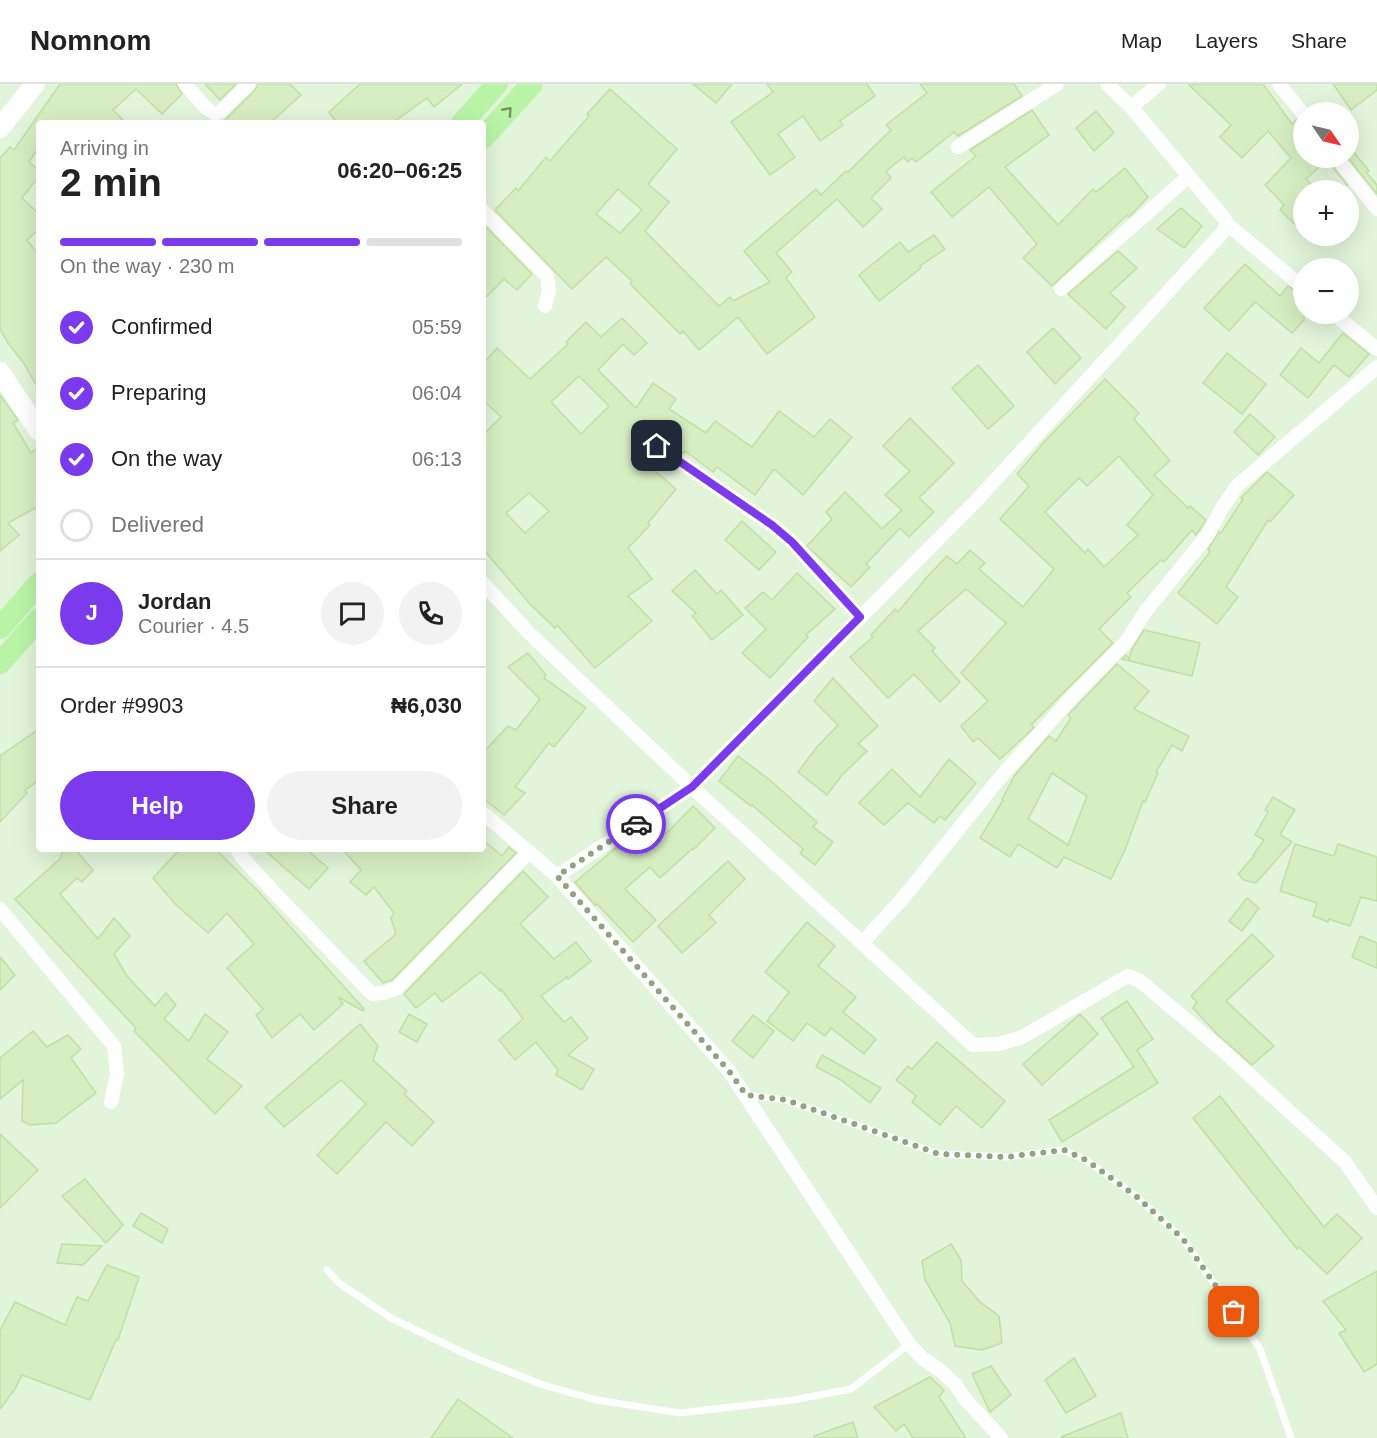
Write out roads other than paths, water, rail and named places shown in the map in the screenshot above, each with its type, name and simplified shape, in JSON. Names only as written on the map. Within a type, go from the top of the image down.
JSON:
[{"type":"main road","points":[[465,120],[497,84]]},
{"type":"main road","points":[[486,135],[532,84]]},
{"type":"main road","points":[[2,623],[36,586]]},
{"type":"main road","points":[[0,663],[36,629]]},
{"type":"street","points":[[0,128],[35,84]]},
{"type":"street","points":[[185,84],[206,108],[215,114],[220,112],[249,84]]},
{"type":"street","points":[[958,147],[1057,84]]},
{"type":"street","points":[[1107,84],[1131,107],[1227,224],[1293,279]]},
{"type":"street","points":[[1131,107],[1159,84]]},
{"type":"street","points":[[1279,84],[1294,102]]},
{"type":"street","points":[[1345,168],[1377,209]]},
{"type":"street","points":[[1061,289],[1189,176]]},
{"type":"street","points":[[486,215],[547,276],[549,291],[545,306]]},
{"type":"street","points":[[557,876],[692,787],[976,501],[1222,233],[1227,224]]},
{"type":"street","points":[[1346,324],[1377,349]]},
{"type":"street","points":[[862,943],[903,898],[1006,772],[1073,696],[1126,642],[1145,612],[1207,536],[1237,486],[1377,367]]},
{"type":"street","points":[[0,372],[36,426]]},
{"type":"street","points":[[657,446],[772,525],[792,542],[860,617]]},
{"type":"street","points":[[486,587],[528,632],[692,787],[973,1045],[999,1044],[1022,1037],[1128,976],[1140,981],[1221,1050],[1345,1162],[1377,1208]]},
{"type":"street","points":[[486,816],[557,876],[729,1071],[909,1344],[923,1359],[955,1384],[965,1399],[1001,1438]]},
{"type":"street","points":[[239,852],[269,887],[372,994],[397,988],[529,852]]},
{"type":"street","points":[[0,909],[114,1046],[117,1074],[111,1102]]},
{"type":"lane","points":[[746,1095],[786,1100],[939,1154],[1006,1157],[1064,1150],[1086,1160],[1136,1196],[1183,1239],[1260,1349],[1291,1438]]},
{"type":"lane","points":[[327,1270],[339,1283],[391,1318],[491,1364],[543,1385],[597,1400],[680,1413],[793,1400],[851,1389],[909,1344]]}]
